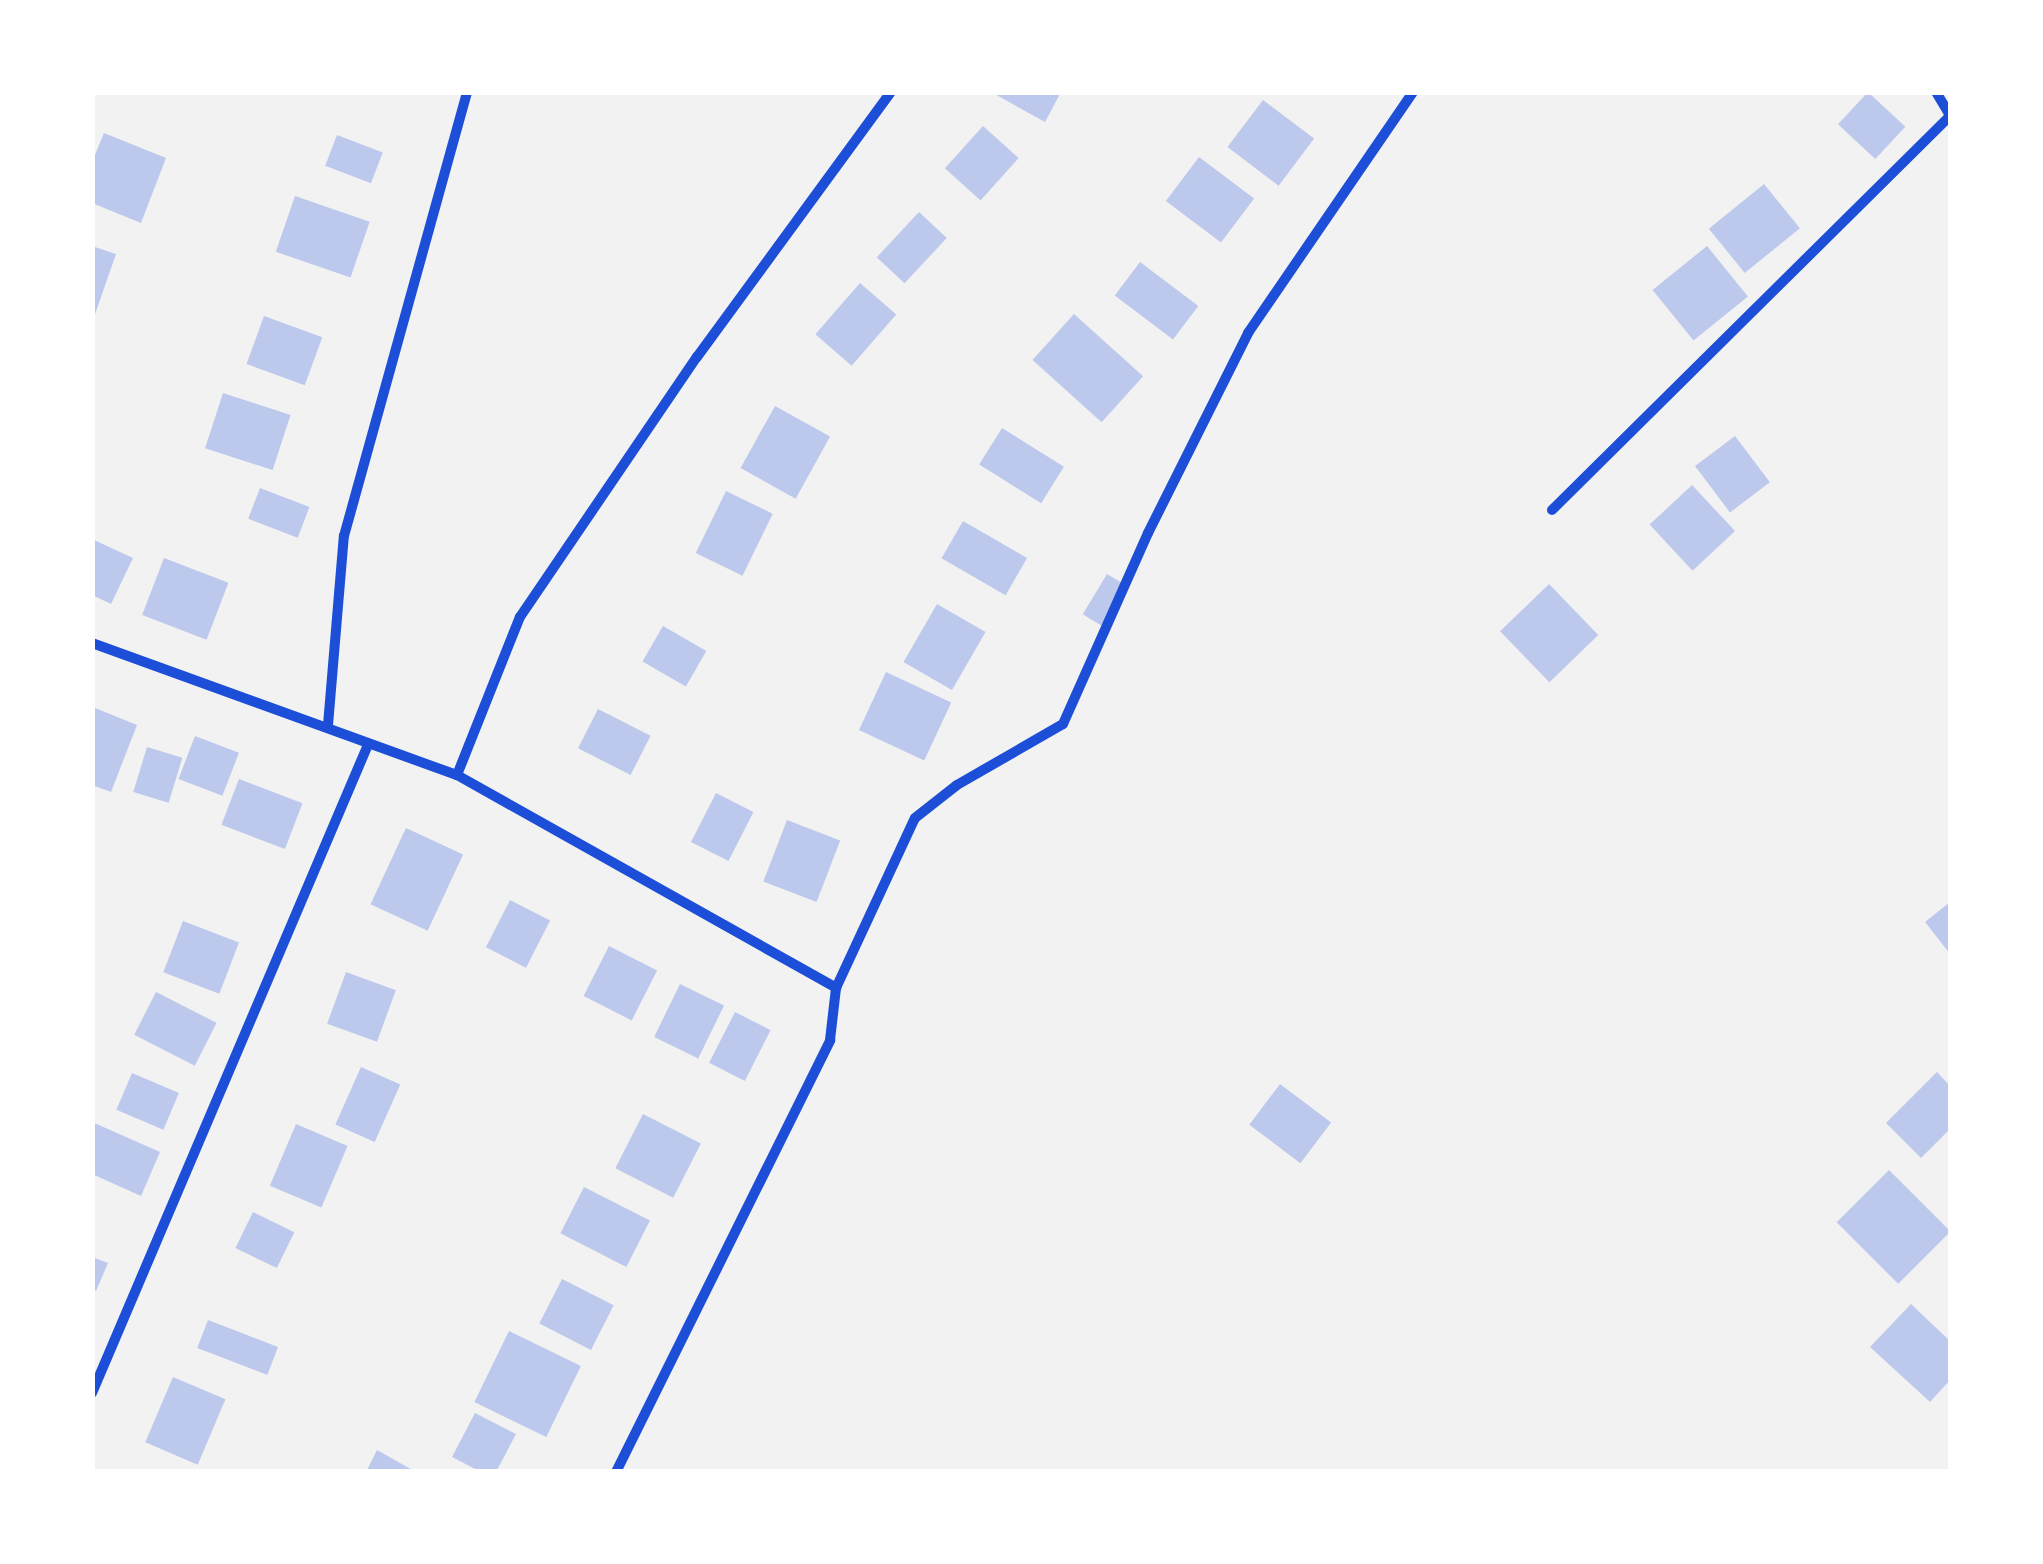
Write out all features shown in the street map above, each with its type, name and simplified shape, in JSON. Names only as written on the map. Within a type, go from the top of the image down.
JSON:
[{"type":"street","points":[[328,725],[344,536],[466,92]]},
{"type":"street","points":[[458,776],[520,617],[696,357],[891,92]]},
{"type":"street","points":[[616,1472],[830,1040],[836,988],[915,818],[956,784],[1063,724],[1148,532],[1248,333],[1414,92]]},
{"type":"street","points":[[1552,510],[1950,115],[1936,92]]},
{"type":"street","points":[[92,642],[328,725],[368,746],[458,776],[836,988]]},
{"type":"street","points":[[92,1393],[368,746]]},
{"type":"building","points":[[991,92],[1061,92],[1045,122]]},
{"type":"building","points":[[1868,92],[1905,127],[1875,159],[1838,124]]},
{"type":"building","points":[[1263,100],[1314,139],[1279,186],[1227,147]]},
{"type":"building","points":[[983,126],[1019,158],[981,200],[945,168]]},
{"type":"building","points":[[104,133],[166,158],[141,223],[92,203],[92,162]]},
{"type":"building","points":[[337,135],[383,153],[371,183],[325,166]]},
{"type":"building","points":[[1199,157],[1254,199],[1221,242],[1166,201]]},
{"type":"building","points":[[1764,184],[1800,228],[1745,273],[1709,229]]},
{"type":"building","points":[[295,196],[370,222],[350,278],[276,252]]},
{"type":"building","points":[[919,212],[947,238],[905,283],[877,257]]},
{"type":"building","points":[[92,246],[116,254],[93,320],[92,320]]},
{"type":"building","points":[[1707,246],[1748,297],[1694,341],[1653,290]]},
{"type":"building","points":[[1140,262],[1198,306],[1173,339],[1115,296]]},
{"type":"building","points":[[860,283],[896,314],[852,366],[815,334]]},
{"type":"building","points":[[1074,314],[1143,376],[1102,422],[1033,360]]},
{"type":"building","points":[[264,316],[322,337],[305,385],[247,364]]},
{"type":"building","points":[[223,393],[291,415],[273,470],[205,448]]},
{"type":"building","points":[[775,406],[830,437],[796,499],[741,468]]},
{"type":"building","points":[[1002,428],[1064,467],[1041,503],[979,464]]},
{"type":"building","points":[[1735,436],[1770,482],[1730,512],[1695,466]]},
{"type":"building","points":[[1692,485],[1735,531],[1693,571],[1650,525]]},
{"type":"building","points":[[260,488],[309,507],[298,538],[248,519]]},
{"type":"building","points":[[726,491],[773,514],[742,576],[696,553]]},
{"type":"building","points":[[963,521],[1027,558],[1006,595],[942,558]]},
{"type":"building","points":[[92,539],[133,558],[111,604],[92,595]]},
{"type":"building","points":[[164,558],[228,583],[207,640],[142,615]]},
{"type":"building","points":[[1107,574],[1127,586],[1103,626],[1083,614]]},
{"type":"building","points":[[1549,584],[1598,635],[1549,682],[1500,631]]},
{"type":"building","points":[[937,604],[985,632],[952,690],[904,662]]},
{"type":"building","points":[[663,626],[706,651],[686,687],[642,662]]},
{"type":"building","points":[[886,672],[951,702],[924,760],[859,730]]},
{"type":"building","points":[[95,708],[137,725],[111,792],[92,785]]},
{"type":"building","points":[[598,709],[651,736],[631,775],[578,748]]},
{"type":"building","points":[[195,736],[239,753],[222,796],[179,779]]},
{"type":"building","points":[[147,747],[182,758],[169,803],[133,792]]},
{"type":"building","points":[[239,779],[302,803],[285,849],[221,825]]},
{"type":"building","points":[[716,793],[753,812],[728,861],[691,842]]},
{"type":"building","points":[[787,820],[840,840],[817,902],[763,882]]},
{"type":"building","points":[[406,828],[463,855],[428,931],[371,904]]},
{"type":"building","points":[[510,900],[550,920],[526,968],[486,947]]},
{"type":"building","points":[[1950,902],[1950,954],[1925,922]]},
{"type":"building","points":[[183,921],[239,943],[219,994],[163,972]]},
{"type":"building","points":[[609,946],[657,971],[632,1020],[584,996]]},
{"type":"building","points":[[346,972],[396,990],[377,1042],[327,1024]]},
{"type":"building","points":[[680,984],[724,1005],[698,1059],[654,1037]]},
{"type":"building","points":[[156,992],[217,1023],[195,1066],[134,1035]]},
{"type":"building","points":[[735,1012],[771,1030],[745,1081],[709,1063]]},
{"type":"building","points":[[361,1067],[400,1084],[375,1142],[335,1125]]},
{"type":"building","points":[[1937,1072],[1950,1086],[1950,1129],[1921,1158],[1886,1123]]},
{"type":"building","points":[[132,1073],[179,1093],[163,1130],[116,1110]]},
{"type":"building","points":[[1280,1084],[1331,1123],[1300,1163],[1249,1125]]},
{"type":"building","points":[[643,1114],[701,1144],[673,1198],[615,1168]]},
{"type":"building","points":[[92,1122],[160,1152],[141,1196],[92,1174]]},
{"type":"building","points":[[296,1124],[348,1146],[321,1208],[270,1186]]},
{"type":"building","points":[[1889,1170],[1950,1231],[1898,1284],[1837,1222]]},
{"type":"building","points":[[584,1187],[650,1221],[626,1267],[560,1233]]},
{"type":"building","points":[[253,1212],[294,1232],[277,1268],[235,1248]]},
{"type":"building","points":[[92,1257],[108,1263],[96,1291],[92,1289]]},
{"type":"building","points":[[562,1279],[614,1305],[591,1350],[539,1324]]},
{"type":"building","points":[[1911,1304],[1950,1341],[1950,1380],[1930,1402],[1870,1347]]},
{"type":"building","points":[[208,1320],[278,1347],[267,1375],[197,1348]]},
{"type":"building","points":[[509,1331],[581,1366],[546,1437],[474,1402]]},
{"type":"building","points":[[173,1377],[225,1399],[198,1465],[145,1442]]},
{"type":"building","points":[[475,1413],[516,1434],[496,1472],[481,1472],[452,1457]]},
{"type":"building","points":[[377,1450],[416,1472],[366,1472]]}]
